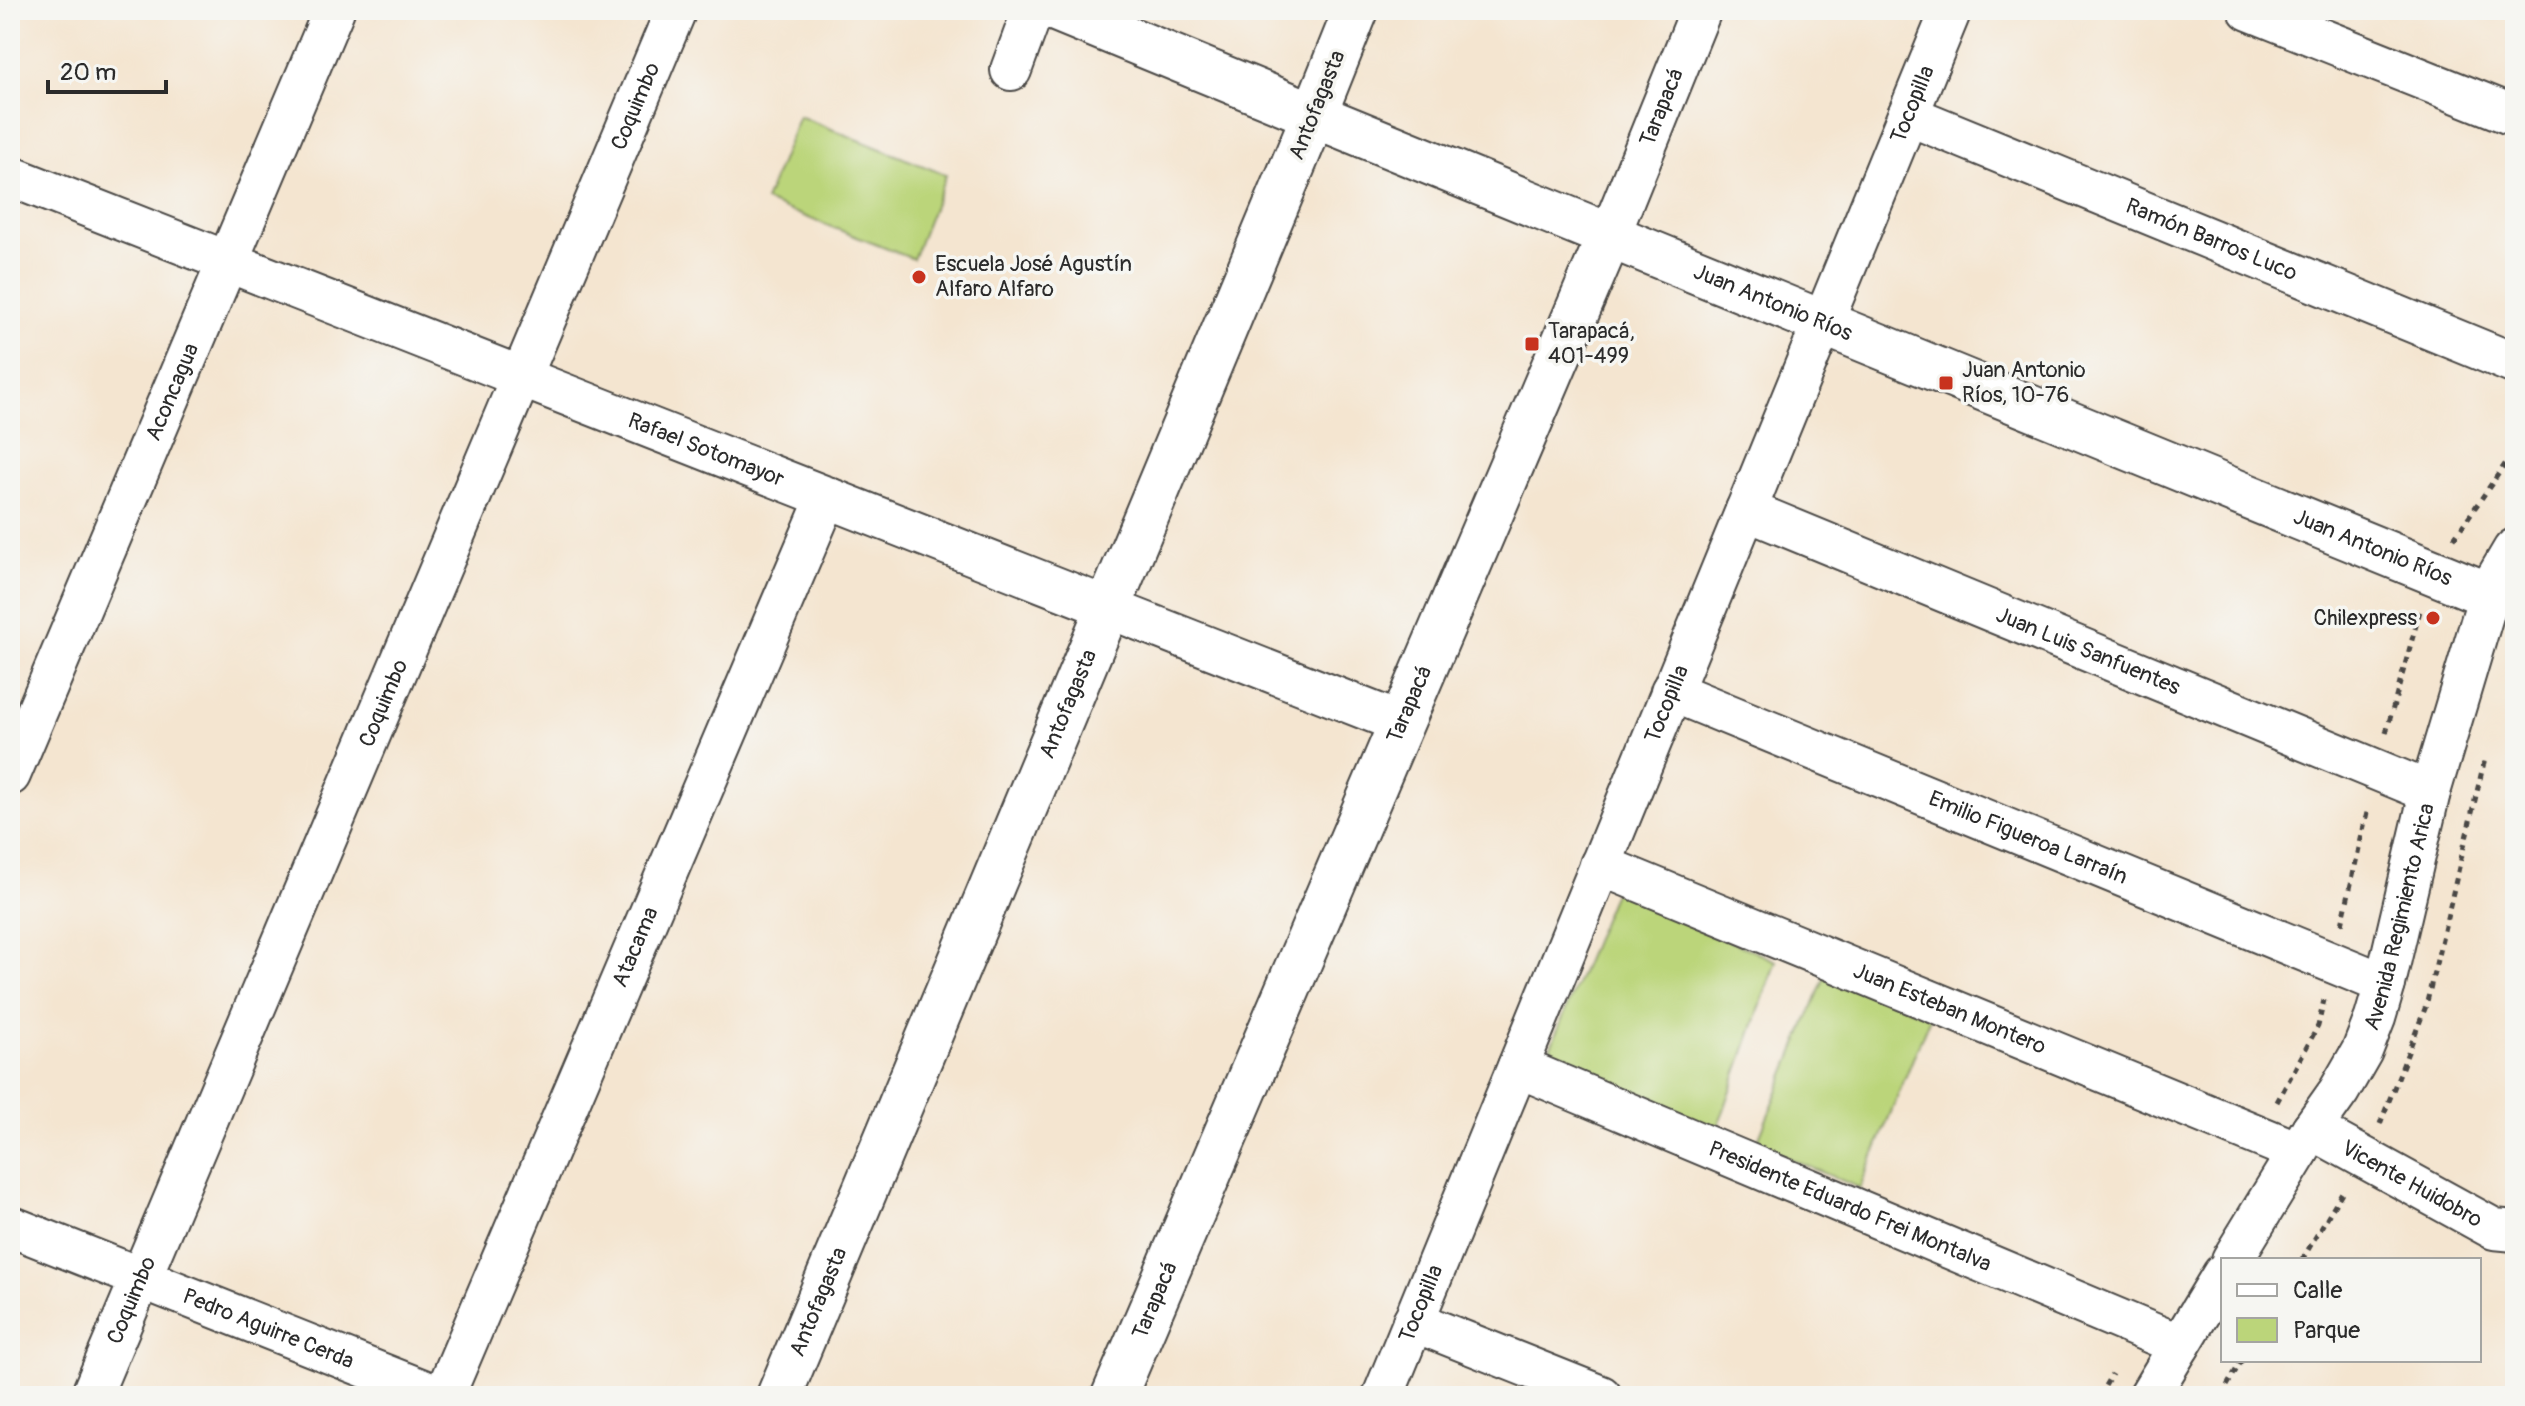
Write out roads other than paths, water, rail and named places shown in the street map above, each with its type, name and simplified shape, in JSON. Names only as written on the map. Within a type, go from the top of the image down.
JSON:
[{"type":"main road","name":"Juan Antonio Ríos","points":[[1058,10],[2489,595]]},
{"type":"main road","name":"Antofagasta","points":[[779,1396],[1356,10]]},
{"type":"main road","name":"Tarapacá","points":[[1114,1396],[1609,237]]},
{"type":"main road","name":"Avenida Regimiento Arica","points":[[2489,595],[2515,551]]},
{"type":"street","name":"Aconcagua","points":[[10,775],[334,10]]},
{"type":"street","name":"Coquimbo","points":[[91,1396],[676,10]]},
{"type":"street","points":[[1011,70],[1033,10]]},
{"type":"street","name":"Tarapacá","points":[[1609,237],[1701,10]]},
{"type":"street","name":"Tocopilla","points":[[1383,1396],[1951,10]]},
{"type":"street","points":[[2249,10],[2515,116]]},
{"type":"street","name":"Ramón Barros Luco","points":[[1908,115],[2515,364]]},
{"type":"street","name":"Rafael Sotomayor","points":[[10,176],[1401,723]]},
{"type":"street","name":"Atacama","points":[[441,1396],[827,497]]},
{"type":"street","name":"Juan Luis Sanfuentes","points":[[1746,510],[2430,792]]},
{"type":"street","name":"Avenida Regimiento Arica","points":[[2233,1258],[2362,1051],[2385,984],[2430,792],[2489,595]]},
{"type":"street","name":"Emilio Figueroa Larraín","points":[[1671,691],[2385,984]]},
{"type":"street","name":"Juan Esteban Montero","points":[[1600,865],[2259,1136],[2305,1140]]},
{"type":"street","name":"Presidente Eduardo Frei Montalva","points":[[1518,1067],[2180,1345]]},
{"type":"street","name":"Vicente Huidobro","points":[[2305,1140],[2494,1229],[2515,1231]]},
{"type":"street","name":"Pedro Aguirre Cerda","points":[[10,1226],[441,1396]]},
{"type":"street","points":[[2149,1396],[2221,1277]]},
{"type":"street","points":[[1413,1321],[1601,1396]]},
{"type":"place","name":"Escuela José Agustín Alfaro Alfaro","points":[[919,277]]},
{"type":"place","name":"Tarapacá, 401-499","points":[[1532,344]]},
{"type":"place","name":"Juan Antonio Ríos, 10-76","points":[[1946,383]]},
{"type":"place","name":"Chilexpress","points":[[2433,618]]}]
